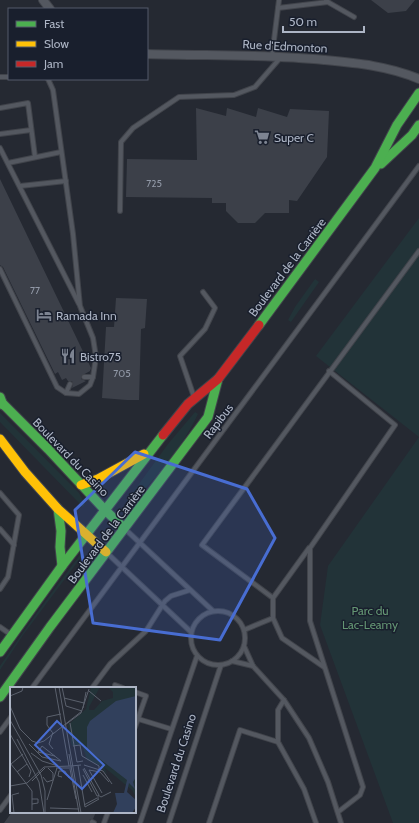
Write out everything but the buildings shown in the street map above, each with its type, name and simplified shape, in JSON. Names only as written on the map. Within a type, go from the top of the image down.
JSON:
[{"type":"main road","name":"Boulevard de la Carrière","points":[[376,168],[397,125],[419,93]]},
{"type":"main road","name":"Boulevard de la Carrière","points":[[0,652],[62,566],[150,450],[188,404],[218,379],[376,168],[412,135],[419,125]]},
{"type":"main road","name":"Boulevard de la Carrière","points":[[0,697],[106,552],[174,464],[208,417],[218,379]]},
{"type":"main road","name":"Boulevard du Casino","points":[[1,401],[124,528]]},
{"type":"main road","points":[[0,439],[25,472],[58,509],[106,552]]},
{"type":"main road","points":[[81,485],[98,479],[150,450]]},
{"type":"main road","points":[[58,509],[61,531],[60,547],[62,566]]},
{"type":"street","points":[[42,0],[49,8]]},
{"type":"street","name":"Rue d'Edmonton","points":[[148,54],[282,56],[367,64],[419,79]]},
{"type":"lane","points":[[272,56],[279,0]]},
{"type":"lane","points":[[278,8],[326,1],[354,17]]},
{"type":"lane","points":[[120,211],[121,142],[134,128],[179,97],[234,95],[255,87],[282,56]]},
{"type":"lane","points":[[48,80],[53,90],[62,152],[73,234],[80,306]]},
{"type":"lane","points":[[0,108],[28,104],[35,157]]},
{"type":"lane","points":[[0,134],[31,130]]},
{"type":"lane","points":[[0,148],[80,306],[93,338],[96,357],[93,377],[90,385],[79,394],[66,393],[57,387],[0,269]]},
{"type":"lane","points":[[8,163],[62,152]]},
{"type":"lane","name":"Rapibus","points":[[33,687],[419,166]]},
{"type":"lane","points":[[20,186],[66,181]]},
{"type":"lane","points":[[273,598],[202,545],[419,251]]},
{"type":"lane","points":[[194,398],[186,378],[180,356],[205,328],[215,308],[203,292]]},
{"type":"lane","points":[[324,667],[282,638],[273,618],[273,598],[310,548],[395,425],[329,371]]},
{"type":"lane","points":[[84,377],[93,377]]},
{"type":"lane","points":[[66,393],[70,384]]},
{"type":"lane","points":[[0,493],[19,515],[8,577],[0,589]]},
{"type":"lane","name":"Boulevard du Casino","points":[[124,528],[213,611]]},
{"type":"lane","points":[[0,529],[14,545]]},
{"type":"lane","points":[[310,548],[310,621],[363,787],[360,795],[338,812]]},
{"type":"lane","points":[[106,552],[191,632]]},
{"type":"lane","points":[[93,687],[110,664],[146,631],[162,604],[171,596],[190,590]]},
{"type":"lane","points":[[213,611],[221,611],[235,617],[244,630],[244,646],[237,657],[232,661],[221,665],[208,663],[197,656],[192,644],[191,632],[194,624],[206,613],[213,611]]},
{"type":"lane","points":[[244,630],[273,618]]},
{"type":"lane","points":[[0,626],[12,635]]},
{"type":"lane","points":[[244,646],[253,666],[284,700],[309,738],[318,758],[341,823]]},
{"type":"lane","name":"Boulevard du Casino","points":[[140,823],[197,656]]},
{"type":"lane","points":[[232,661],[253,666]]},
{"type":"lane","name":"Boulevard du Casino","points":[[169,823],[221,665]]},
{"type":"lane","points":[[115,685],[121,687]]},
{"type":"lane","points":[[136,692],[146,696],[136,718],[171,729]]},
{"type":"lane","points":[[284,700],[278,710],[278,742],[304,789],[316,823]]},
{"type":"lane","points":[[0,732],[10,718]]},
{"type":"lane","points":[[209,823],[240,730],[278,742]]},
{"type":"lane","points":[[0,810],[10,796]]},
{"type":"lane","points":[[104,823],[108,813]]},
{"type":"highlighted area","points":[[135,452],[247,489],[275,538],[220,640],[93,623],[75,510]]},
{"type":"green space","points":[[419,218],[419,437],[316,356]]},
{"type":"green space","points":[[315,279],[319,282],[291,322],[288,320],[295,307]]},
{"type":"green space","points":[[195,412],[198,414],[192,427],[168,462],[129,504],[126,502],[168,444]]},
{"type":"green space","points":[[0,413],[79,493],[85,504],[83,507],[0,422]]},
{"type":"green space","name":"Parc du Lac-Leamy","points":[[419,437],[419,823],[393,823],[320,625],[328,566]]},
{"type":"green space","points":[[80,555],[82,556],[23,635],[0,670],[0,666],[36,614]]},
{"type":"traffic: fast","points":[[259,325],[375,168],[397,125],[419,93]]},
{"type":"traffic: fast","points":[[381,164],[412,135],[419,125]]},
{"type":"traffic: fast","points":[[0,697],[50,627],[208,417],[218,379]]},
{"type":"traffic: fast","points":[[0,397],[3,405]]},
{"type":"traffic: fast","points":[[0,401],[124,528]]},
{"type":"traffic: fast","points":[[0,652],[62,566],[163,435]]},
{"type":"traffic: fast","points":[[58,509],[61,531],[60,547],[62,566]]},
{"type":"traffic: slow","points":[[0,439],[25,472],[58,509],[106,552]]},
{"type":"traffic: slow","points":[[81,485],[98,479],[144,454]]},
{"type":"traffic: jam","points":[[163,435],[188,404],[218,379],[259,325]]},
{"type":"place","name":"Super C","points":[[262,137]]},
{"type":"place","name":"Ramada Inn","points":[[44,315]]},
{"type":"place","name":"Bistro75","points":[[68,356]]}]
